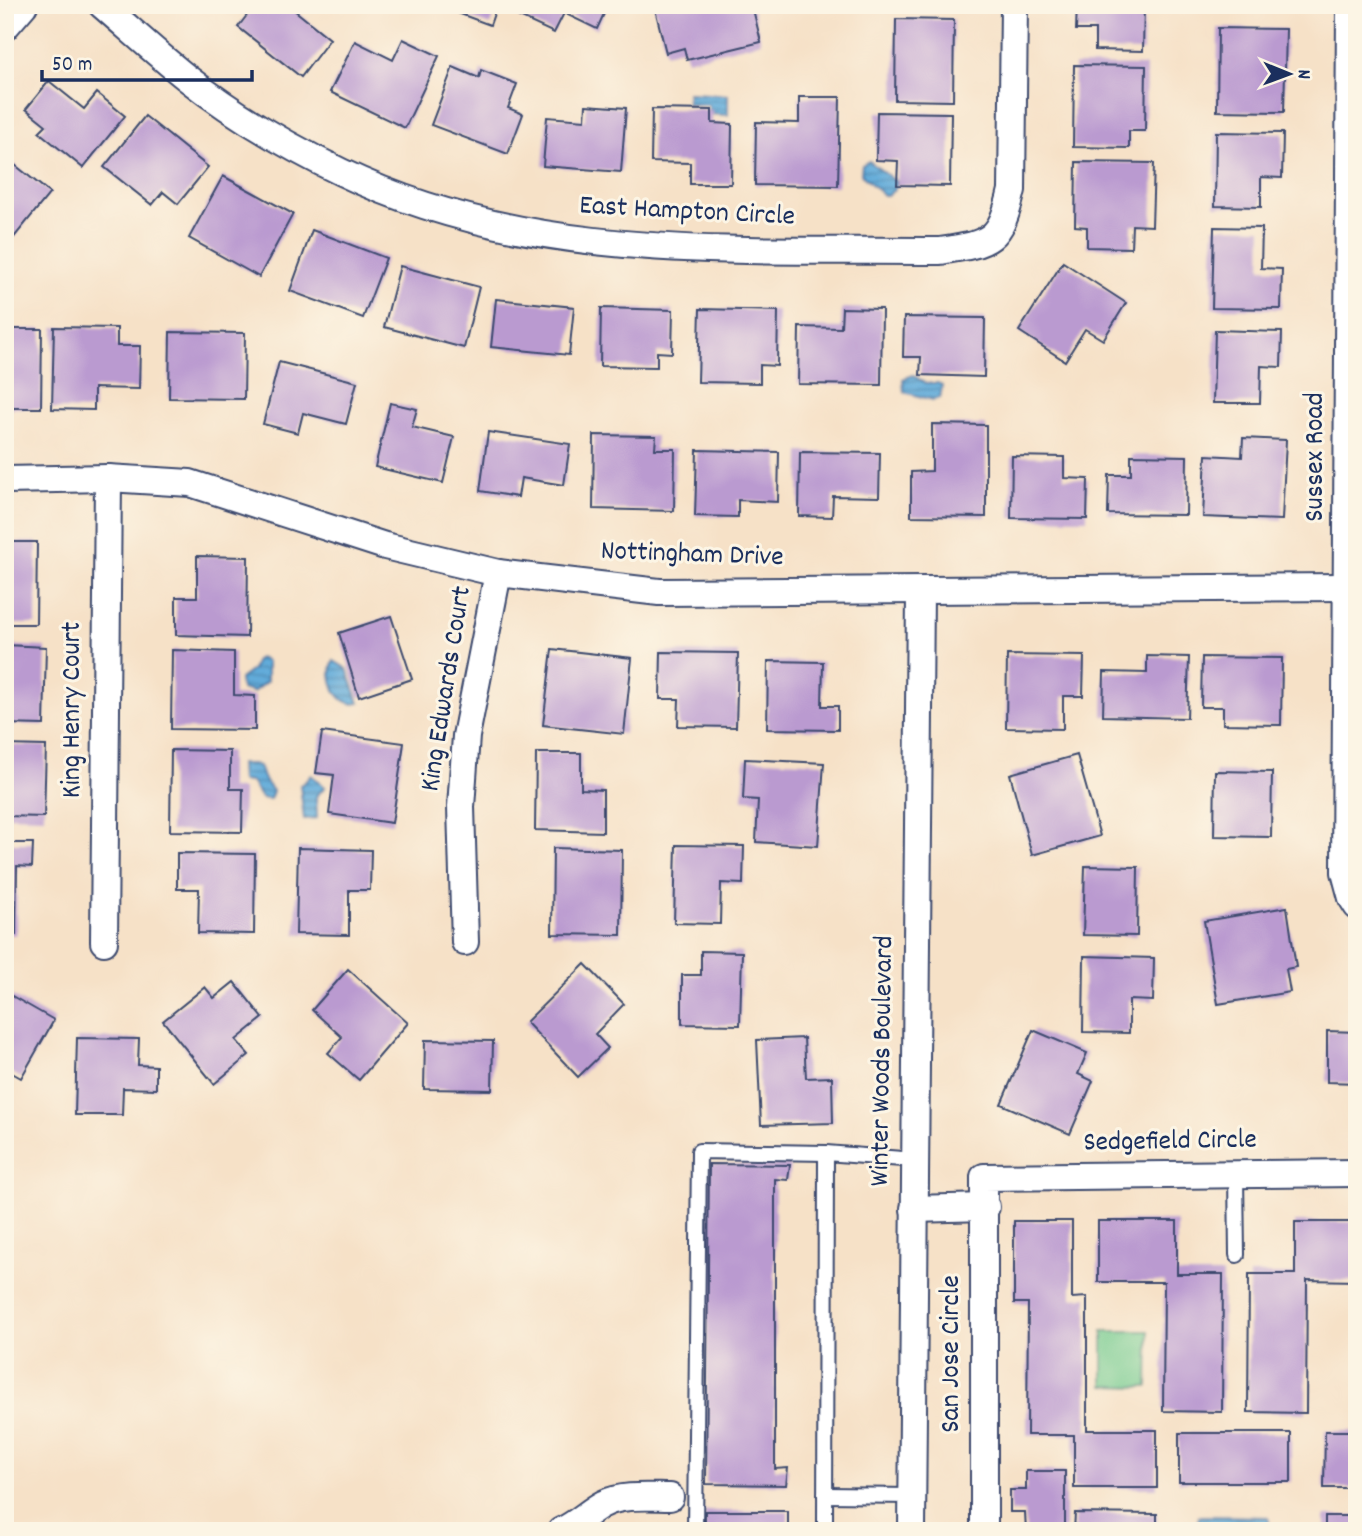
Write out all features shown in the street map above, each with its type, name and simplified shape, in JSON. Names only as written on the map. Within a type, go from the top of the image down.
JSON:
[{"type":"street","points":[[5,27],[24,5]]},
{"type":"street","name":"East Hampton Circle","points":[[102,5],[188,79],[270,134],[342,172],[424,205],[502,227],[572,240],[659,248],[940,251],[978,245],[993,235],[1005,218],[1012,190],[1014,5]]},
{"type":"street","name":"Sussex Road","points":[[1350,5],[1345,872],[1357,906]]},
{"type":"street","name":"Nottingham Drive","points":[[5,480],[108,478],[190,483],[385,545],[498,573],[659,592],[1348,587]]},
{"type":"street","name":"King Henry Court","points":[[104,942],[108,478]]},
{"type":"street","name":"King Edwards Court","points":[[465,942],[461,807],[466,736],[498,573]]},
{"type":"street","name":"Winter Woods Boulevard","points":[[912,1531],[920,592]]},
{"type":"street","name":"Sedgefield Circle","points":[[984,1177],[1357,1173]]},
{"type":"street","name":"San Jose Circle","points":[[984,1177],[984,1531]]},
{"type":"street","points":[[914,1209],[986,1207]]},
{"type":"street","points":[[561,1531],[605,1503],[625,1497],[670,1497]]},
{"type":"lane","points":[[695,1531],[699,1151],[827,1153],[915,1160]]},
{"type":"lane","points":[[825,1531],[827,1153]]},
{"type":"lane","points":[[1236,1174],[1237,1255]]},
{"type":"lane","points":[[825,1495],[912,1496]]},
{"type":"green space","points":[[1103,1331],[1149,1331],[1148,1387],[1103,1386]]},
{"type":"water","points":[[688,93],[728,95],[728,115],[709,114],[709,105],[687,104]]},
{"type":"water","points":[[869,161],[895,181],[895,189],[888,195],[883,195],[861,174],[862,165]]},
{"type":"water","points":[[913,375],[925,383],[938,383],[942,386],[940,398],[933,400],[904,392],[903,379]]},
{"type":"water","points":[[260,658],[267,662],[267,681],[253,692],[241,689],[240,679],[252,670],[256,660]]},
{"type":"water","points":[[334,661],[347,669],[359,703],[352,704],[339,697],[332,683]]},
{"type":"water","points":[[240,764],[259,766],[263,778],[273,791],[270,799],[261,798],[251,782],[241,781]]},
{"type":"water","points":[[311,775],[325,787],[316,796],[317,818],[304,819],[300,785]]},
{"type":"water","points":[[1199,1516],[1269,1517],[1269,1531],[1194,1531]]},
{"type":"building","points":[[255,5],[288,5],[330,39],[301,77],[238,27]]},
{"type":"building","points":[[436,5],[497,5],[490,25]]},
{"type":"building","points":[[517,5],[608,5],[597,29],[564,13],[554,33],[513,14]]},
{"type":"building","points":[[654,5],[752,5],[761,42],[687,60],[684,48],[666,53]]},
{"type":"building","points":[[1077,5],[1144,5],[1143,51],[1095,50],[1095,30],[1076,30]]},
{"type":"building","points":[[1238,5],[1284,5],[1284,9],[1238,8]]},
{"type":"building","points":[[896,19],[954,20],[953,101],[895,100]]},
{"type":"building","points":[[1218,28],[1286,29],[1284,112],[1217,111]]},
{"type":"building","points":[[403,39],[439,56],[405,128],[330,92],[355,41],[393,60]]},
{"type":"building","points":[[1074,65],[1146,66],[1145,131],[1129,131],[1129,148],[1073,147]]},
{"type":"building","points":[[453,67],[479,78],[481,70],[517,84],[508,108],[523,114],[508,154],[431,125]]},
{"type":"building","points":[[49,81],[84,109],[97,93],[125,116],[83,168],[39,132],[46,125],[26,109]]},
{"type":"building","points":[[799,97],[840,97],[838,186],[755,185],[756,122],[799,123]]},
{"type":"building","points":[[586,105],[626,108],[621,172],[543,166],[547,117],[585,120]]},
{"type":"building","points":[[652,109],[712,110],[712,123],[732,124],[731,184],[690,184],[690,163],[651,162]]},
{"type":"building","points":[[877,112],[951,113],[950,186],[897,185],[898,161],[876,160]]},
{"type":"building","points":[[145,116],[208,167],[178,204],[163,192],[152,205],[104,167]]},
{"type":"building","points":[[1216,132],[1283,133],[1282,178],[1261,177],[1261,207],[1215,206]]},
{"type":"building","points":[[5,157],[50,193],[7,246],[5,245]]},
{"type":"building","points":[[1076,162],[1154,163],[1152,226],[1132,225],[1131,248],[1087,247],[1087,227],[1075,226]]},
{"type":"building","points":[[223,176],[293,214],[259,277],[189,238]]},
{"type":"building","points":[[1214,227],[1262,228],[1261,268],[1282,269],[1281,309],[1212,308]]},
{"type":"building","points":[[312,230],[386,258],[363,318],[290,291]]},
{"type":"building","points":[[1063,262],[1126,303],[1103,340],[1085,329],[1065,361],[1019,331]]},
{"type":"building","points":[[400,266],[479,287],[464,348],[384,327]]},
{"type":"building","points":[[496,299],[574,307],[569,355],[491,347]]},
{"type":"building","points":[[601,308],[673,310],[672,353],[657,352],[657,367],[600,366]]},
{"type":"building","points":[[842,308],[882,309],[881,385],[798,384],[799,327],[841,328]]},
{"type":"building","points":[[700,309],[778,311],[777,366],[760,365],[760,383],[698,382]]},
{"type":"building","points":[[904,317],[985,318],[984,377],[920,375],[921,357],[903,357]]},
{"type":"building","points":[[54,327],[117,328],[117,346],[140,346],[139,389],[94,388],[94,410],[52,409]]},
{"type":"building","points":[[5,329],[42,329],[41,408],[5,408]]},
{"type":"building","points":[[1215,330],[1282,332],[1281,367],[1261,366],[1260,403],[1213,403]]},
{"type":"building","points":[[170,332],[245,333],[244,399],[169,398]]},
{"type":"building","points":[[279,362],[357,382],[346,424],[303,413],[298,433],[263,424]]},
{"type":"building","points":[[390,403],[417,409],[412,427],[454,437],[443,483],[375,467]]},
{"type":"building","points":[[932,424],[986,425],[986,517],[911,516],[911,472],[932,471]]},
{"type":"building","points":[[488,432],[570,444],[564,485],[521,478],[518,497],[480,491]]},
{"type":"building","points":[[594,435],[656,436],[655,449],[675,449],[674,511],[593,509]]},
{"type":"building","points":[[1243,438],[1286,440],[1282,520],[1203,517],[1206,455],[1242,457]]},
{"type":"building","points":[[697,450],[779,452],[778,502],[738,500],[738,517],[695,516]]},
{"type":"building","points":[[800,452],[880,453],[879,497],[833,496],[832,517],[799,516]]},
{"type":"building","points":[[1131,455],[1187,456],[1186,515],[1108,514],[1109,475],[1131,475]]},
{"type":"building","points":[[1012,456],[1064,457],[1064,478],[1088,479],[1087,519],[1011,518]]},
{"type":"building","points":[[5,542],[37,542],[36,624],[5,624]]},
{"type":"building","points":[[197,556],[248,557],[247,637],[176,635],[176,597],[197,597]]},
{"type":"building","points":[[391,616],[412,679],[359,697],[339,633]]},
{"type":"building","points":[[5,645],[46,647],[44,725],[5,724]]},
{"type":"building","points":[[552,649],[632,658],[624,734],[543,725]]},
{"type":"building","points":[[172,650],[234,652],[234,695],[255,696],[255,730],[171,729]]},
{"type":"building","points":[[661,652],[738,653],[736,727],[678,726],[679,699],[660,699]]},
{"type":"building","points":[[1007,655],[1084,656],[1083,696],[1063,696],[1063,729],[1006,728]]},
{"type":"building","points":[[1147,656],[1189,657],[1187,718],[1103,716],[1104,672],[1147,673]]},
{"type":"building","points":[[1202,657],[1282,658],[1281,725],[1223,724],[1223,707],[1201,707]]},
{"type":"building","points":[[768,661],[823,662],[822,706],[838,706],[838,730],[767,729]]},
{"type":"building","points":[[322,732],[404,743],[392,823],[329,814],[334,775],[316,773]]},
{"type":"building","points":[[5,745],[46,746],[44,817],[5,816]]},
{"type":"building","points":[[171,750],[230,751],[230,789],[243,789],[242,832],[170,831]]},
{"type":"building","points":[[536,753],[581,753],[581,789],[603,790],[603,832],[535,830]]},
{"type":"building","points":[[1077,755],[1100,836],[1032,855],[1010,774]]},
{"type":"building","points":[[745,759],[824,763],[818,846],[756,842],[758,800],[743,799]]},
{"type":"building","points":[[1215,771],[1272,772],[1271,837],[1214,836]]},
{"type":"building","points":[[5,843],[33,843],[32,867],[17,866],[16,935],[5,934]]},
{"type":"building","points":[[676,845],[744,846],[743,884],[721,883],[720,924],[674,923]]},
{"type":"building","points":[[298,848],[371,850],[370,890],[349,890],[349,935],[296,934]]},
{"type":"building","points":[[553,848],[622,850],[621,935],[552,934]]},
{"type":"building","points":[[177,853],[255,854],[254,934],[198,933],[199,889],[177,889]]},
{"type":"building","points":[[1085,866],[1138,867],[1137,936],[1083,935]]},
{"type":"building","points":[[1287,907],[1296,967],[1286,969],[1290,992],[1218,1004],[1204,921]]},
{"type":"building","points":[[701,951],[742,952],[740,1025],[682,1024],[682,975],[701,975]]},
{"type":"building","points":[[1084,956],[1154,958],[1153,1001],[1129,1000],[1129,1033],[1083,1032]]},
{"type":"building","points":[[585,964],[624,1004],[595,1034],[608,1048],[578,1077],[526,1022]]},
{"type":"building","points":[[348,969],[408,1023],[359,1080],[328,1053],[342,1037],[312,1010]]},
{"type":"building","points":[[234,982],[263,1018],[236,1040],[249,1055],[214,1084],[163,1021],[205,987],[214,998]]},
{"type":"building","points":[[5,992],[54,1020],[21,1078],[5,1069]]},
{"type":"building","points":[[1033,1030],[1087,1053],[1078,1074],[1093,1081],[1070,1134],[1001,1104]]},
{"type":"building","points":[[1327,1031],[1357,1032],[1357,1083],[1327,1082]]},
{"type":"building","points":[[77,1038],[139,1039],[138,1065],[156,1066],[156,1089],[123,1088],[122,1115],[75,1115]]},
{"type":"building","points":[[804,1038],[806,1078],[832,1077],[833,1123],[761,1125],[757,1040]]},
{"type":"building","points":[[425,1040],[493,1041],[492,1090],[424,1089]]},
{"type":"building","points":[[709,1164],[790,1165],[788,1180],[775,1179],[775,1469],[788,1468],[786,1485],[706,1484]]},
{"type":"building","points":[[1014,1221],[1072,1221],[1072,1298],[1087,1297],[1087,1430],[1157,1430],[1157,1488],[1074,1488],[1074,1435],[1027,1435],[1028,1303],[1014,1303]]},
{"type":"building","points":[[1098,1221],[1177,1221],[1177,1274],[1223,1274],[1222,1412],[1163,1411],[1164,1282],[1098,1282]]},
{"type":"building","points":[[1295,1222],[1357,1222],[1357,1281],[1307,1280],[1306,1413],[1248,1412],[1249,1274],[1295,1274]]},
{"type":"building","points":[[1325,1431],[1357,1431],[1357,1488],[1324,1488]]},
{"type":"building","points":[[1179,1433],[1291,1433],[1291,1482],[1179,1482]]},
{"type":"building","points":[[1026,1471],[1065,1471],[1065,1531],[1026,1531],[1025,1512],[1010,1512],[1010,1490],[1026,1490]]},
{"type":"building","points":[[705,1511],[788,1511],[788,1531],[705,1531]]},
{"type":"building","points":[[1075,1513],[1157,1514],[1157,1531],[1074,1531]]},
{"type":"building","points":[[1325,1516],[1357,1516],[1357,1531],[1325,1531]]}]
